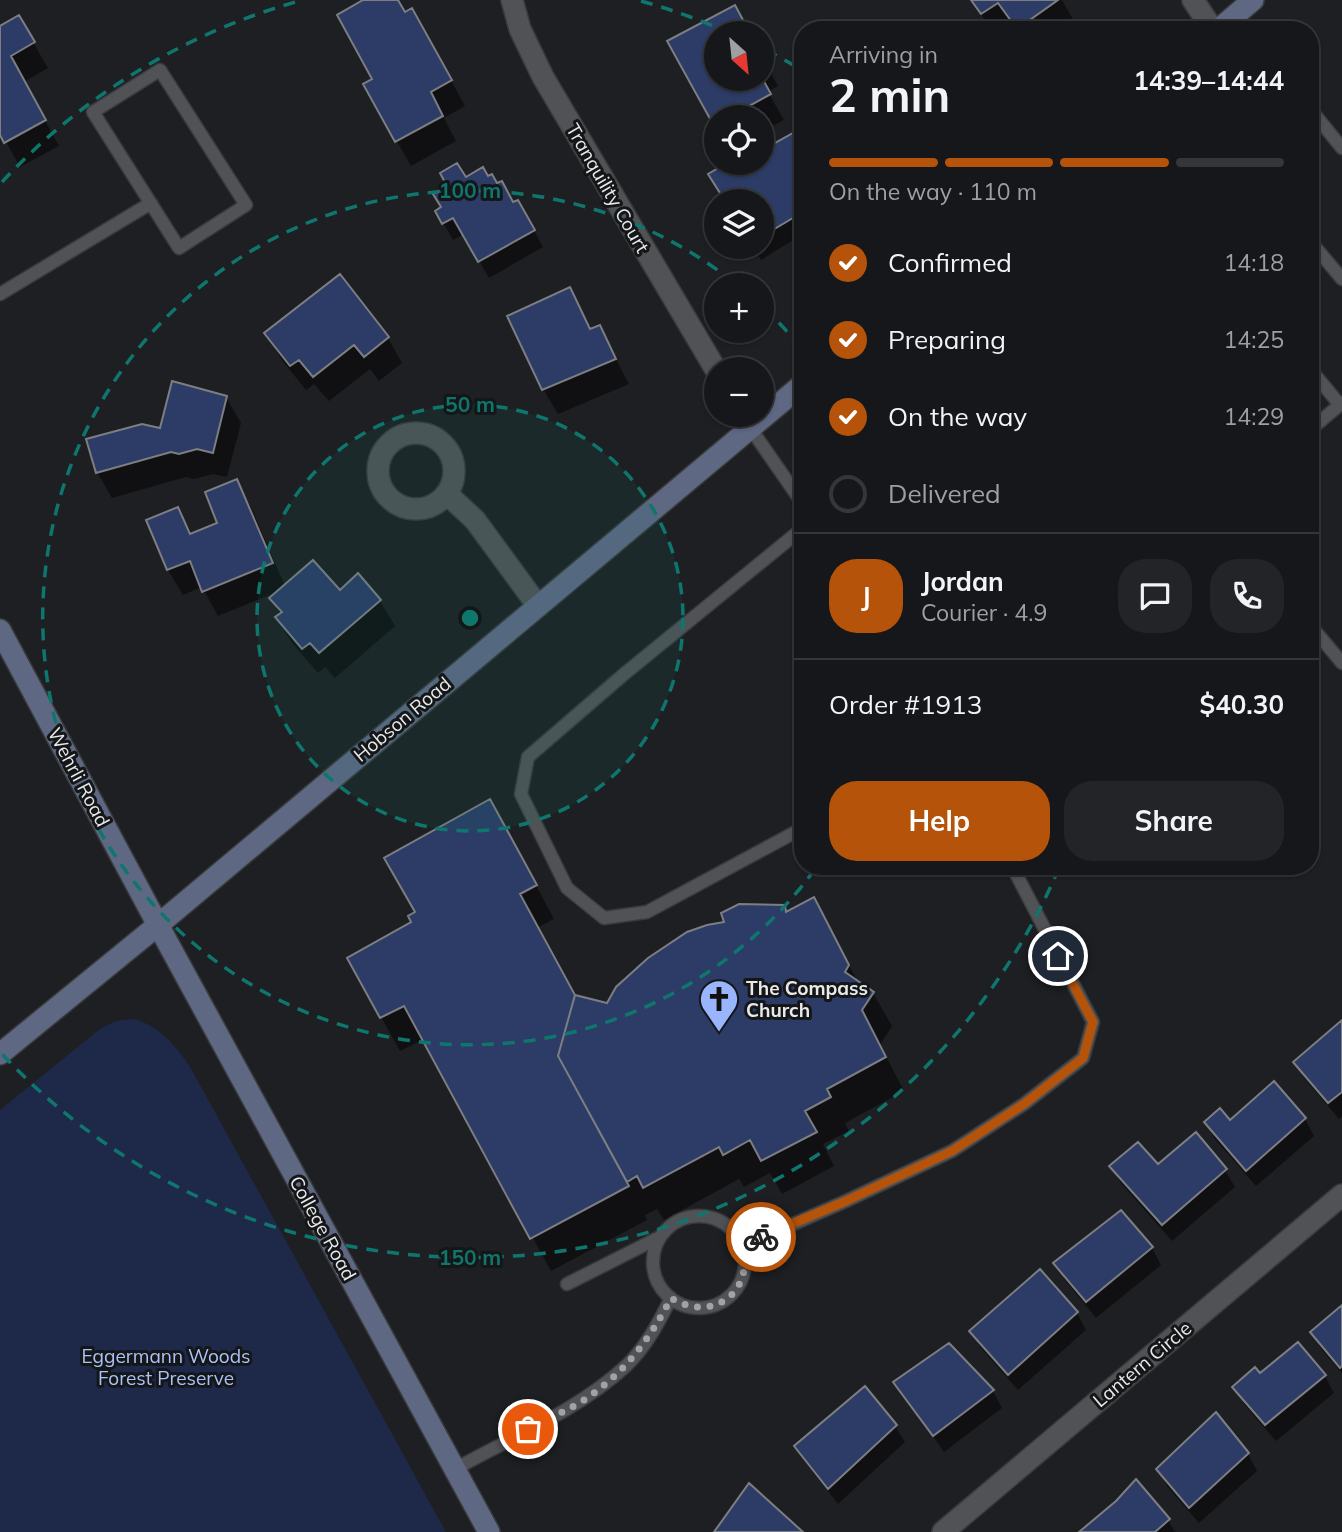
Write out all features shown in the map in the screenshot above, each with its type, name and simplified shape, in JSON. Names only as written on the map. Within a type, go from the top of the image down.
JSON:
[{"type":"main road","points":[[1233,21],[1253,0]]},
{"type":"main road","name":"Hobson Road","points":[[774,403],[794,390]]},
{"type":"main road","name":"Hobson Road","points":[[0,1054],[538,606],[740,427]]},
{"type":"main road","name":"Wehrli Road","points":[[0,630],[158,925]]},
{"type":"main road","name":"College Road","points":[[158,925],[489,1532]]},
{"type":"street","name":"Tranquility Court","points":[[512,0],[520,29],[543,77],[708,357]]},
{"type":"street","points":[[1193,0],[1219,21]]},
{"type":"street","points":[[447,494],[475,520],[538,606]]},
{"type":"street","name":"Lantern Circle","points":[[943,1532],[1342,1195]]},
{"type":"lane","points":[[160,70],[246,205],[179,248],[151,203],[93,112],[160,70]]},
{"type":"lane","points":[[1319,120],[1342,148]]},
{"type":"lane","points":[[0,294],[151,203]]},
{"type":"lane","points":[[1319,252],[1342,279]]},
{"type":"lane","points":[[1319,379],[1341,404],[1319,422]]},
{"type":"lane","points":[[749,427],[794,491]]},
{"type":"lane","points":[[794,535],[623,675],[528,757],[521,794],[568,888],[604,918],[647,912],[794,833]]},
{"type":"lane","points":[[1319,636],[1342,663]]},
{"type":"lane","points":[[743,1246],[952,1151],[1024,1104],[1083,1058],[1093,1022],[1017,875]]},
{"type":"lane","points":[[567,1284],[660,1237],[672,1225],[687,1218],[704,1216],[720,1221],[734,1231],[743,1246],[745,1269],[736,1291],[716,1305],[693,1308],[671,1298],[660,1286],[653,1270],[654,1253],[660,1237]]},
{"type":"lane","points":[[455,1469],[586,1398],[628,1364],[654,1331],[671,1298]]},
{"type":"green space","name":"Eggermann Woods Forest Preserve","points":[[135,1019],[153,1027],[166,1037],[189,1065],[446,1532],[0,1532],[0,1110],[100,1029],[116,1021]]},
{"type":"building","points":[[363,0],[398,0],[405,12],[412,8],[452,80],[431,92],[443,116],[395,142],[363,84],[372,79],[337,15]]},
{"type":"building","points":[[971,0],[1058,0],[1028,21],[1011,21],[998,3],[981,14]]},
{"type":"building","points":[[735,5],[744,21],[705,21]]},
{"type":"building","points":[[19,15],[35,42],[11,56],[46,120],[4,143],[0,135],[0,26]]},
{"type":"building","points":[[704,21],[704,91],[769,91],[771,94],[751,105],[704,105],[704,108],[667,41]]},
{"type":"building","points":[[794,132],[794,217],[774,229],[774,189],[717,189],[709,175],[774,175],[774,143]]},
{"type":"building","points":[[457,163],[466,177],[483,167],[488,176],[492,174],[497,183],[502,181],[513,202],[518,200],[535,230],[478,262],[453,218],[442,224],[435,211],[441,207],[433,194],[447,186],[440,173]]},
{"type":"building","points":[[340,274],[389,337],[364,357],[354,345],[313,377],[299,360],[290,366],[264,333]]},
{"type":"building","points":[[570,287],[590,329],[600,325],[616,359],[542,390],[507,316]]},
{"type":"building","points":[[172,381],[227,396],[213,453],[197,449],[179,454],[171,452],[96,473],[86,439],[142,424],[160,428]]},
{"type":"building","points":[[237,479],[273,563],[202,592],[190,561],[167,570],[146,520],[178,507],[190,534],[217,523],[205,492]]},
{"type":"building","points":[[313,560],[340,590],[358,573],[381,600],[319,653],[310,643],[302,649],[275,617],[282,612],[269,598]]},
{"type":"building","points":[[490,799],[537,885],[520,894],[575,995],[558,1056],[629,1186],[530,1239],[404,1006],[380,1018],[347,958],[411,922],[408,916],[415,912],[384,858]]},
{"type":"building","name":"The Compass Church","points":[[814,897],[849,965],[845,972],[874,992],[862,1010],[886,1057],[827,1089],[831,1097],[805,1111],[817,1132],[761,1161],[750,1140],[723,1155],[719,1147],[643,1188],[637,1176],[627,1182],[558,1056],[575,995],[607,1003],[616,987],[648,958],[687,932],[724,922],[721,913],[739,904],[785,905],[786,912]]},
{"type":"building","points":[[1342,1020],[1342,1092],[1328,1103],[1293,1062]]},
{"type":"building","points":[[1274,1081],[1306,1118],[1246,1171],[1204,1122],[1220,1108],[1230,1120]]},
{"type":"building","points":[[1196,1132],[1227,1169],[1162,1225],[1109,1166],[1138,1142],[1158,1164]]},
{"type":"building","points":[[1121,1210],[1153,1247],[1086,1302],[1053,1263]]},
{"type":"building","points":[[1040,1269],[1078,1312],[1008,1375],[969,1331]]},
{"type":"building","points":[[1342,1305],[1342,1366],[1340,1368],[1310,1332]]},
{"type":"building","points":[[1298,1342],[1326,1375],[1265,1425],[1232,1387],[1255,1367],[1260,1373]]},
{"type":"building","points":[[949,1343],[994,1390],[933,1436],[893,1382]]},
{"type":"building","points":[[865,1386],[897,1425],[828,1489],[794,1446]]},
{"type":"building","points":[[1216,1412],[1249,1453],[1189,1508],[1156,1469]]},
{"type":"building","points":[[1136,1479],[1170,1519],[1155,1532],[1079,1532],[1116,1501]]},
{"type":"building","points":[[749,1483],[803,1532],[714,1532]]},
{"type":"way so far","points":[[528,1429],[586,1398],[628,1364],[654,1331],[671,1298],[693,1308],[705,1308],[727,1299],[736,1291],[745,1269],[743,1246],[761,1237]]},
{"type":"place","name":"The Compass Church","points":[[719,1033]]},
{"type":"route","points":[[761,1237],[952,1151],[1024,1104],[1083,1058],[1093,1022],[1058,956]]}]
